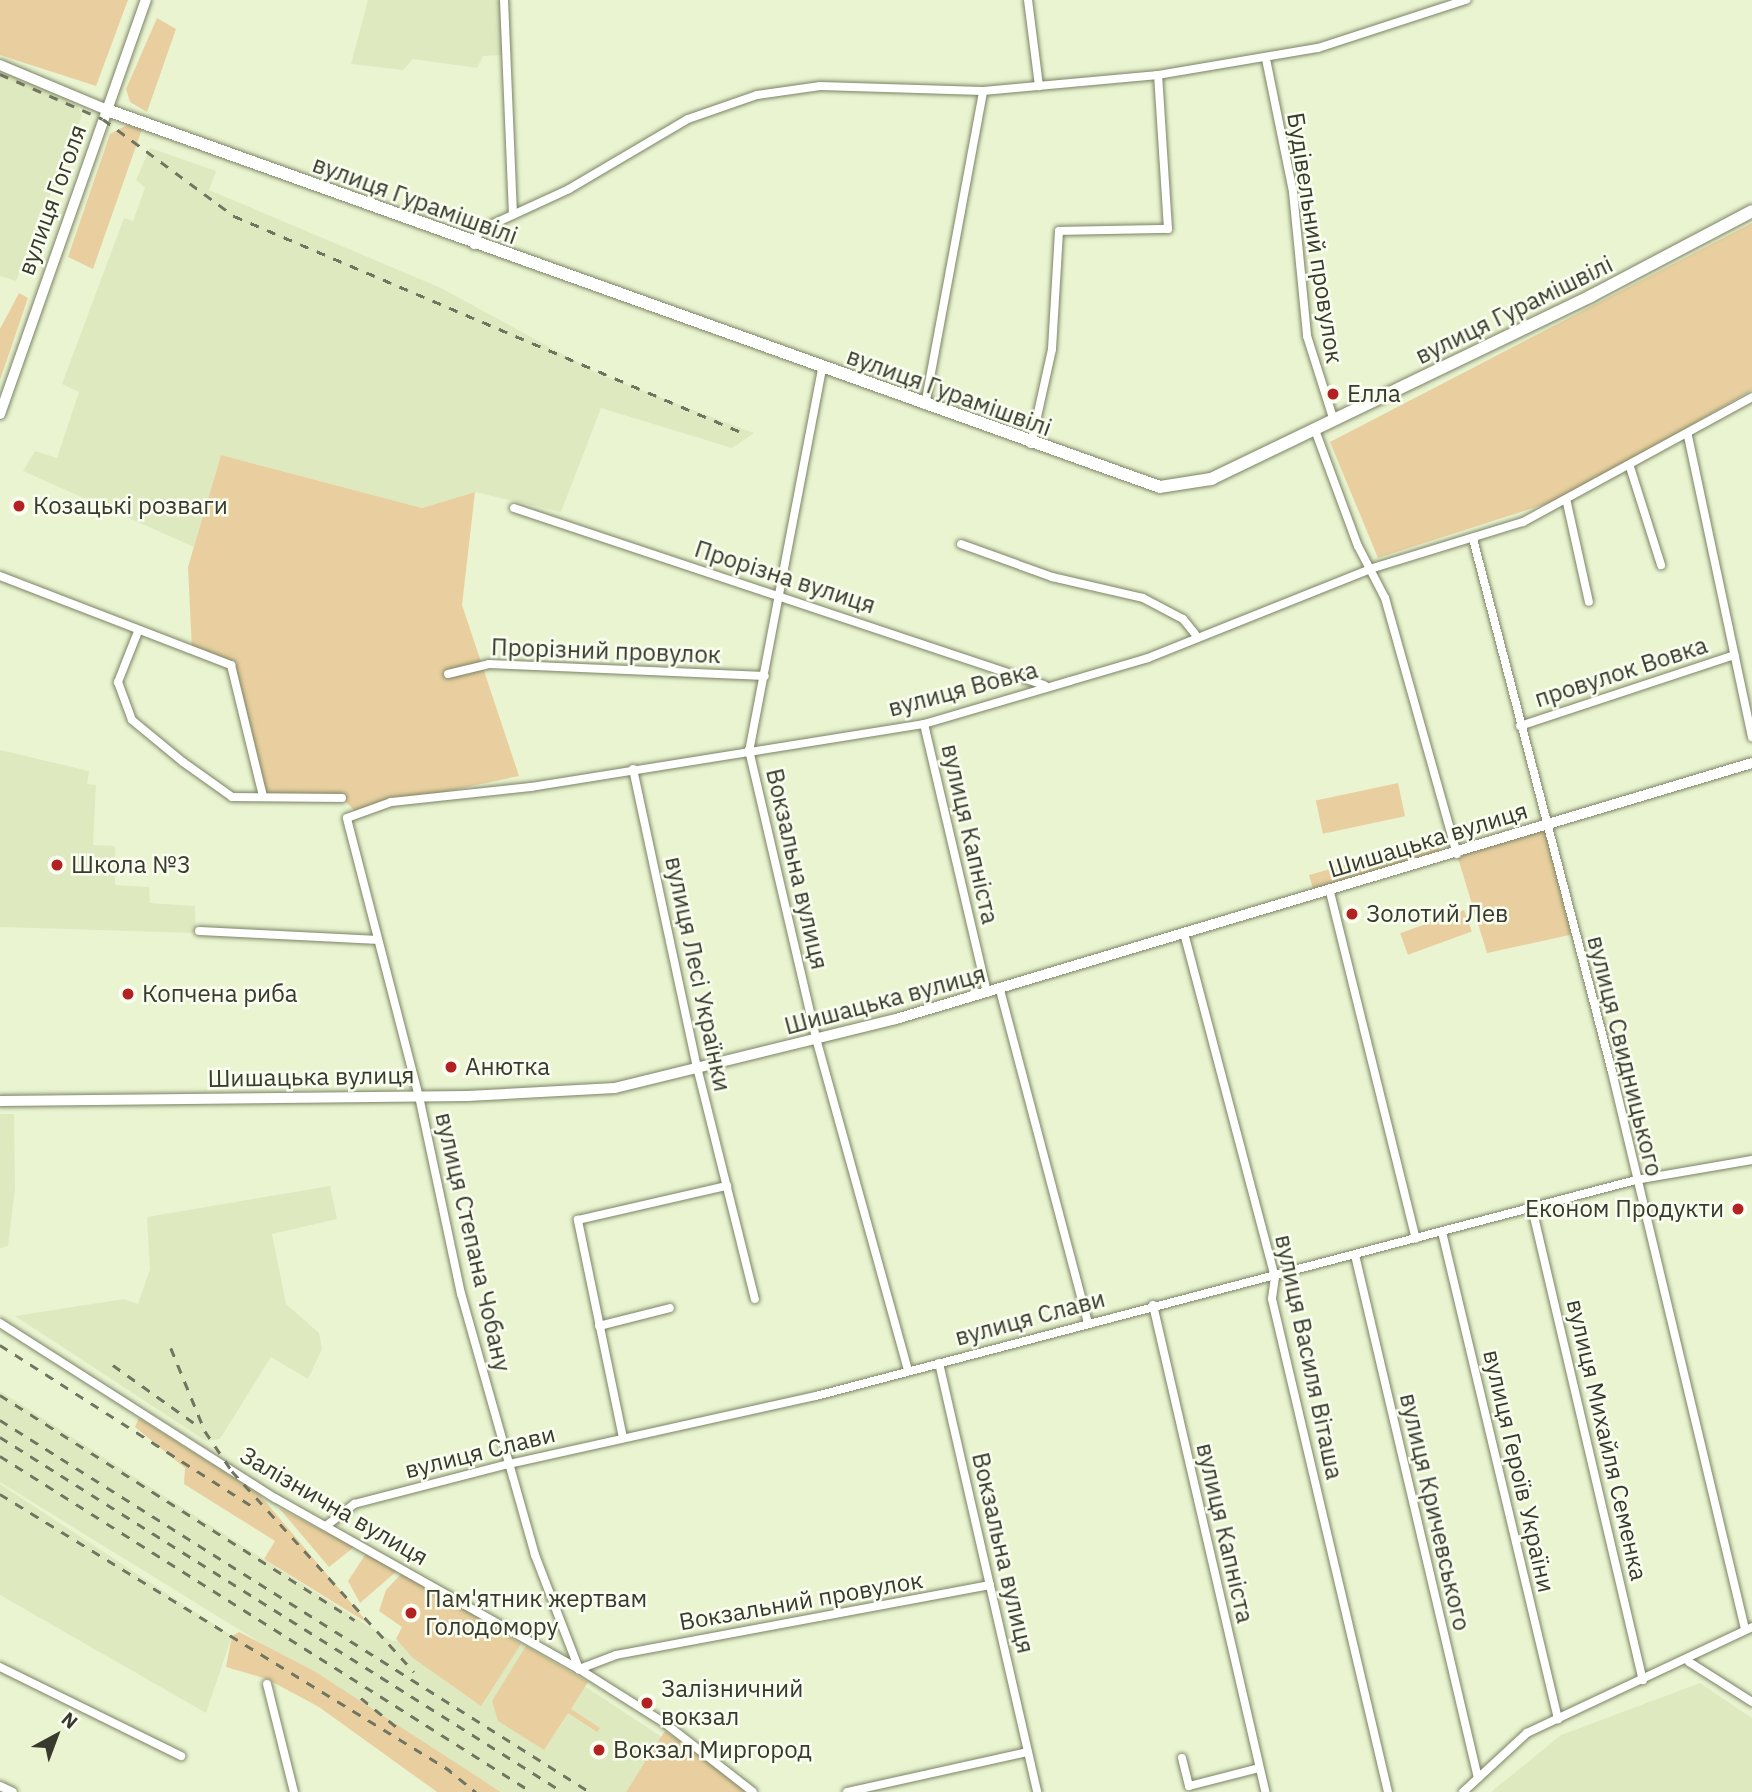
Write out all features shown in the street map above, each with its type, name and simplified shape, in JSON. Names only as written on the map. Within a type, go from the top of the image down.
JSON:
[{"type":"main road","name":"вулиця Гурамішвілі","points":[[107,110],[924,407],[1173,488],[1211,479],[1334,421],[1752,211]]},
{"type":"street","name":"вулиця Гоголя","points":[[0,414],[146,0]]},
{"type":"street","points":[[504,0],[513,214]]},
{"type":"street","points":[[1028,0],[1039,86]]},
{"type":"street","points":[[474,245],[480,230],[569,190],[688,119],[757,95],[820,86],[983,91],[1158,75],[1266,59],[1387,30],[1466,0]]},
{"type":"street","name":"Будівельний провулок","points":[[1266,59],[1293,192],[1307,335],[1334,421]]},
{"type":"street","points":[[0,65],[107,110]]},
{"type":"street","points":[[1031,444],[1052,349],[1059,231],[1168,229],[1158,75]]},
{"type":"street","points":[[924,407],[983,91]]},
{"type":"street","name":"Вокзальна вулиця","points":[[822,369],[782,599],[749,750],[817,1041],[908,1371]]},
{"type":"street","name":"вулиця Вовка","points":[[346,818],[388,802],[633,769],[924,724],[1044,685],[1148,658],[1195,634],[1370,569],[1473,539],[1567,503],[1752,397]]},
{"type":"street","points":[[1314,430],[1370,569],[1385,598],[1457,855]]},
{"type":"street","name":"провулок Вовка","points":[[1688,436],[1752,737]]},
{"type":"street","points":[[1630,467],[1661,565]]},
{"type":"street","points":[[1567,503],[1589,602]]},
{"type":"street","name":"Прорізна вулиця","points":[[514,508],[1044,685]]},
{"type":"street","name":"вулиця Свидницького","points":[[1473,539],[1748,1628]]},
{"type":"street","points":[[961,544],[1052,577],[1143,598],[1183,619],[1195,634]]},
{"type":"street","points":[[0,576],[52,590],[137,634],[231,665],[263,796]]},
{"type":"street","points":[[137,634],[118,682],[132,720],[232,797],[342,798]]},
{"type":"street","name":"провулок Вовка","points":[[1520,726],[1735,655]]},
{"type":"street","name":"Прорізний провулок","points":[[448,674],[489,664],[765,676]]},
{"type":"street","name":"вулиця Капніста","points":[[924,724],[987,993]]},
{"type":"street","name":"Шишацька вулиця","points":[[0,1101],[569,1093],[698,1071],[987,993],[1457,855],[1546,822],[1752,763]]},
{"type":"street","name":"вулиця Лесі Українки","points":[[633,769],[698,1071],[755,1299]]},
{"type":"street","name":"вулиця Степана Чобану","points":[[346,818],[375,940],[419,1097],[461,1294],[535,1555],[579,1669]]},
{"type":"street","points":[[1330,892],[1416,1239]]},
{"type":"street","points":[[199,931],[375,940]]},
{"type":"street","name":"вулиця Василя Віташа","points":[[1184,933],[1275,1277],[1272,1299],[1388,1792]]},
{"type":"street","points":[[1000,989],[1088,1322]]},
{"type":"street","name":"вулиця Слави","points":[[326,1526],[354,1504],[509,1464],[908,1371],[1088,1322],[1275,1277],[1636,1180],[1752,1160]]},
{"type":"street","points":[[624,1438],[580,1217],[727,1186]]},
{"type":"street","name":"вулиця Михайля Семенка","points":[[1532,1208],[1643,1680]]},
{"type":"street","name":"вулиця Героїв України","points":[[1442,1232],[1558,1720]]},
{"type":"street","name":"вулиця Кричевського","points":[[1354,1255],[1478,1778]]},
{"type":"street","name":"вулиця Капніста","points":[[1153,1306],[1265,1792]]},
{"type":"street","points":[[600,1326],[670,1308]]},
{"type":"street","name":"Залізнична вулиця","points":[[0,1323],[326,1526],[579,1669],[666,1724],[753,1792]]},
{"type":"street","name":"Вокзальна вулиця","points":[[939,1363],[1037,1792]]},
{"type":"street","name":"Вокзальний провулок","points":[[579,1669],[629,1653],[990,1585]]},
{"type":"street","points":[[1463,1792],[1527,1733],[1689,1662],[1748,1628]]},
{"type":"street","points":[[1689,1662],[1752,1702]]},
{"type":"street","points":[[0,1667],[181,1756]]},
{"type":"street","points":[[267,1684],[294,1792]]},
{"type":"street","points":[[847,1792],[1028,1752]]},
{"type":"street","points":[[1182,1758],[1189,1786],[1259,1768]]},
{"type":"street","points":[[0,1786],[13,1792]]},
{"type":"shaded area","points":[[0,0],[128,0],[96,86],[0,55]]},
{"type":"shaded area","points":[[368,0],[500,0],[504,55],[483,56],[477,68],[413,59],[403,70],[351,64]]},
{"type":"shaded area","points":[[157,18],[176,29],[147,112],[130,102],[126,89]]},
{"type":"shaded area","points":[[0,71],[74,100],[82,115],[16,281],[0,276]]},
{"type":"shaded area","points":[[127,125],[142,129],[93,269],[68,257],[110,134]]},
{"type":"shaded area","points":[[150,148],[216,171],[209,190],[441,288],[599,374],[754,433],[732,448],[601,408],[561,512],[475,492],[422,508],[221,455],[194,547],[23,471],[35,451],[57,458],[79,392],[62,384],[124,218],[133,221],[145,188],[136,180]]},
{"type":"shaded area","points":[[1752,223],[1752,390],[1567,497],[1378,558],[1330,442]]},
{"type":"shaded area","points":[[19,293],[28,298],[0,380],[0,329]]},
{"type":"shaded area","points":[[221,455],[422,508],[475,492],[462,605],[519,776],[355,811],[342,798],[263,796],[231,665],[192,651],[188,567]]},
{"type":"shaded area","name":"Школа №3","points":[[0,750],[89,771],[87,784],[96,785],[93,845],[115,846],[115,885],[149,887],[150,903],[195,906],[196,933],[0,927]]},
{"type":"shaded area","points":[[1398,783],[1405,816],[1323,834],[1316,800]]},
{"type":"shaded area","points":[[1548,826],[1574,934],[1487,953],[1457,855]]},
{"type":"shaded area","points":[[1437,839],[1440,851],[1313,889],[1309,875]]},
{"type":"shaded area","points":[[1464,910],[1472,932],[1408,955],[1400,933]]},
{"type":"shaded area","points":[[0,1114],[14,1114],[15,1188],[8,1246],[0,1248]]},
{"type":"shaded area","points":[[330,1186],[337,1219],[272,1234],[286,1304],[319,1333],[322,1349],[308,1379],[271,1357],[220,1439],[206,1441],[15,1316],[124,1299],[138,1304],[150,1269],[147,1217]]},
{"type":"shaded area","points":[[0,1391],[392,1641],[517,1642],[746,1792],[502,1792],[0,1482]]},
{"type":"shaded area","points":[[139,1418],[259,1494],[369,1624],[264,1559],[275,1541],[184,1484],[185,1468],[135,1427]]},
{"type":"shaded area","points":[[0,1484],[232,1636],[206,1713],[0,1595]]},
{"type":"shaded area","points":[[279,1508],[354,1547],[329,1567]]},
{"type":"shaded area","points":[[367,1552],[398,1570],[360,1603],[348,1581]]},
{"type":"shaded area","points":[[403,1572],[521,1644],[481,1706],[413,1658],[396,1639],[402,1627],[379,1611],[386,1590]]},
{"type":"shaded area","points":[[239,1632],[314,1671],[501,1792],[437,1792],[319,1707],[267,1679],[226,1667],[232,1636]]},
{"type":"shaded area","points":[[526,1646],[588,1682],[571,1709],[600,1728],[597,1732],[568,1713],[544,1750],[498,1721],[492,1701]]},
{"type":"shaded area","points":[[1700,1683],[1752,1718],[1752,1792],[1491,1792],[1561,1735]]},
{"type":"shaded area","points":[[665,1731],[723,1771],[745,1792],[626,1792],[645,1762],[615,1744],[618,1739],[647,1758]]},
{"type":"railway","points":[[0,74],[103,119],[234,216],[741,432]]},
{"type":"railway","points":[[0,1345],[253,1507]]},
{"type":"railway","points":[[171,1348],[205,1431],[232,1471],[414,1672]]},
{"type":"railway","points":[[113,1365],[201,1428]]},
{"type":"railway","points":[[0,1395],[355,1620]]},
{"type":"railway","points":[[0,1420],[590,1792]]},
{"type":"railway","points":[[0,1437],[563,1792]]},
{"type":"railway","points":[[0,1456],[532,1792]]},
{"type":"railway","points":[[0,1494],[451,1771]]},
{"type":"railway","points":[[361,1698],[399,1729]]},
{"type":"railway","points":[[445,1767],[476,1792]]},
{"type":"place","name":"Елла","points":[[1333,394]]},
{"type":"place","name":"Козацькі розваги","points":[[19,506]]},
{"type":"place","name":"Школа №3","points":[[57,865]]},
{"type":"place","name":"Золотий Лев","points":[[1352,914]]},
{"type":"place","name":"Копчена риба","points":[[128,994]]},
{"type":"place","name":"Анютка","points":[[451,1067]]},
{"type":"place","name":"Економ Продукти","points":[[1738,1209]]},
{"type":"place","name":"Пам'ятник жертвам Голодомору","points":[[411,1613]]},
{"type":"place","name":"Залізничний вокзал","points":[[647,1703]]},
{"type":"place","name":"Вокзал Миргород","points":[[599,1750]]}]
